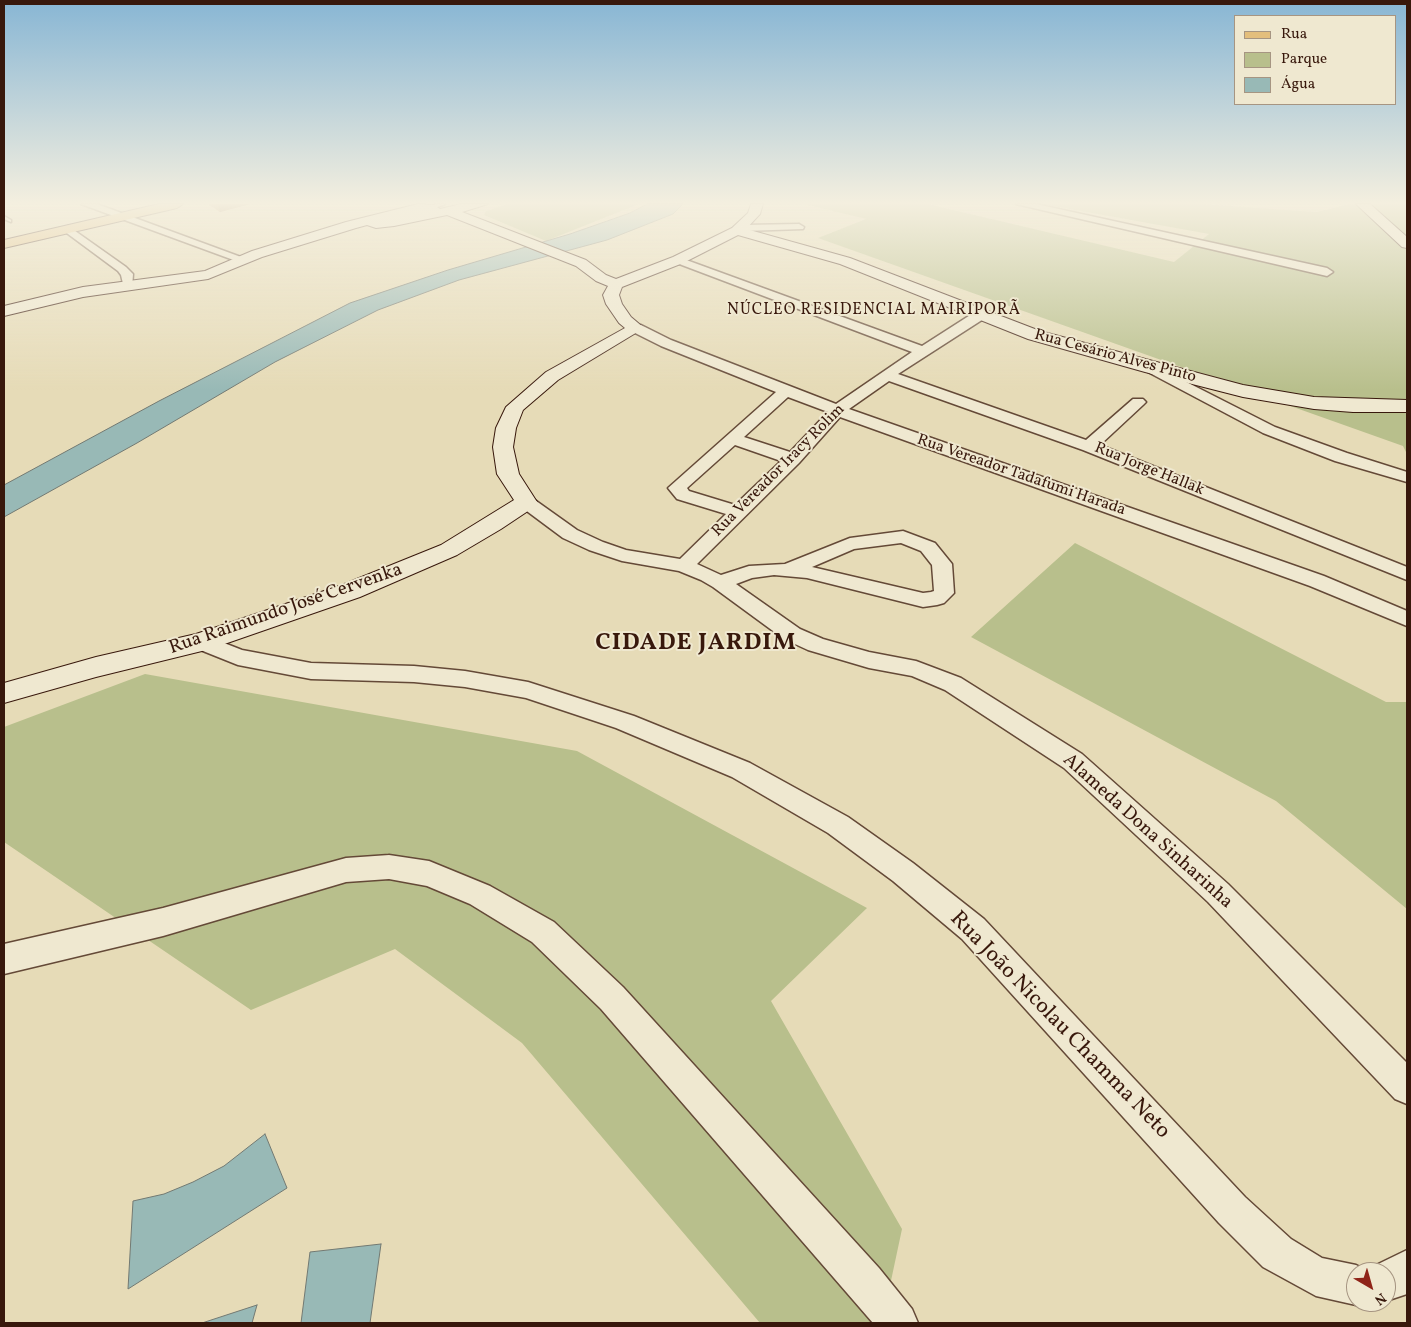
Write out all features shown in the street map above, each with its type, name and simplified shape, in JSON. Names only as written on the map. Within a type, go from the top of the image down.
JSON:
[{"type":"street","points":[[118,266],[127,274],[128,285]]},
{"type":"street","points":[[4,311],[50,298],[128,285],[200,277],[229,266]]},
{"type":"street","points":[[4,318],[44,306],[100,295],[202,283],[250,266]]},
{"type":"street","points":[[585,266],[601,278],[616,284]]},
{"type":"street","points":[[590,266],[619,270],[648,270]]},
{"type":"street","points":[[636,328],[625,320],[614,304],[611,295],[616,284],[660,266]]},
{"type":"street","points":[[694,266],[923,351]]},
{"type":"street","name":"Rua Cesário Alves Pinto","points":[[857,266],[1034,335],[1151,368],[1242,391],[1314,403],[1387,407],[1407,406]]},
{"type":"street","points":[[1300,266],[1327,272]]},
{"type":"street","name":"Rua Vereador Iracy Rolim","points":[[684,566],[793,459],[837,410],[886,375],[980,315]]},
{"type":"street","name":"Rua Vereador Tadafumi Harada","points":[[636,328],[666,343],[786,391],[1299,574],[1407,619]]},
{"type":"street","name":"Alameda Dona Sinharinha","points":[[636,328],[552,376],[515,407],[506,428],[504,447],[508,474],[526,502],[564,530],[596,546],[622,555],[684,566],[720,582],[792,634],[816,645],[869,660],[916,669],[953,684],[1073,761],[1218,893],[1407,1087]]},
{"type":"street","points":[[1151,368],[1269,430],[1341,457],[1407,477]]},
{"type":"street","name":"Rua Jorge Hallak","points":[[886,375],[1089,446],[1407,574]]},
{"type":"street","points":[[738,512],[683,495],[677,491],[677,488],[786,391]]},
{"type":"street","points":[[1089,446],[1138,402]]},
{"type":"street","points":[[733,440],[793,459]]},
{"type":"street","name":"Rua Raimundo José Cervenka","points":[[4,693],[96,667],[201,642],[405,570],[449,550],[526,502]]},
{"type":"street","points":[[720,582],[749,572],[788,570],[850,582],[924,600],[937,598],[944,593],[942,564],[928,547],[903,537],[850,544],[788,570]]},
{"type":"street","name":"Rua João Nicolau Chamma Neto","points":[[201,642],[238,657],[311,672],[414,674],[465,679],[528,690],[626,722],[741,770],[838,825],[903,872],[973,929],[1232,1210],[1277,1253],[1316,1276],[1346,1283]]},
{"type":"street","points":[[4,959],[163,922],[346,870],[389,867],[429,874],[471,892],[544,932],[612,998],[865,1282],[898,1323]]},
{"type":"street","points":[[1396,1279],[1400,1278],[1407,1269]]},
{"type":"green space","points":[[897,266],[1407,266],[1407,454],[1403,446]]},
{"type":"green space","points":[[1075,543],[1386,702],[1407,702],[1407,909],[1276,801],[971,637]]},
{"type":"green space","points":[[145,674],[577,751],[867,908],[771,1001],[902,1229],[882,1323],[760,1323],[522,1043],[395,949],[251,1010],[4,842],[4,727]]},
{"type":"water","points":[[462,266],[511,266],[459,280],[378,310],[275,362],[137,443],[4,517],[4,485],[159,401],[350,303]]},
{"type":"water","points":[[265,1134],[287,1188],[128,1289],[133,1201],[164,1194],[193,1182],[224,1166]]},
{"type":"water","points":[[381,1244],[370,1323],[301,1323],[310,1252]]},
{"type":"water","points":[[257,1305],[252,1323],[202,1323]]},
{"type":"district","name":"NÚCLEO RESIDENCIAL MAIRIPORÃ","points":[[874,311]]},
{"type":"district","name":"CIDADE JARDIM","points":[[696,645]]}]
